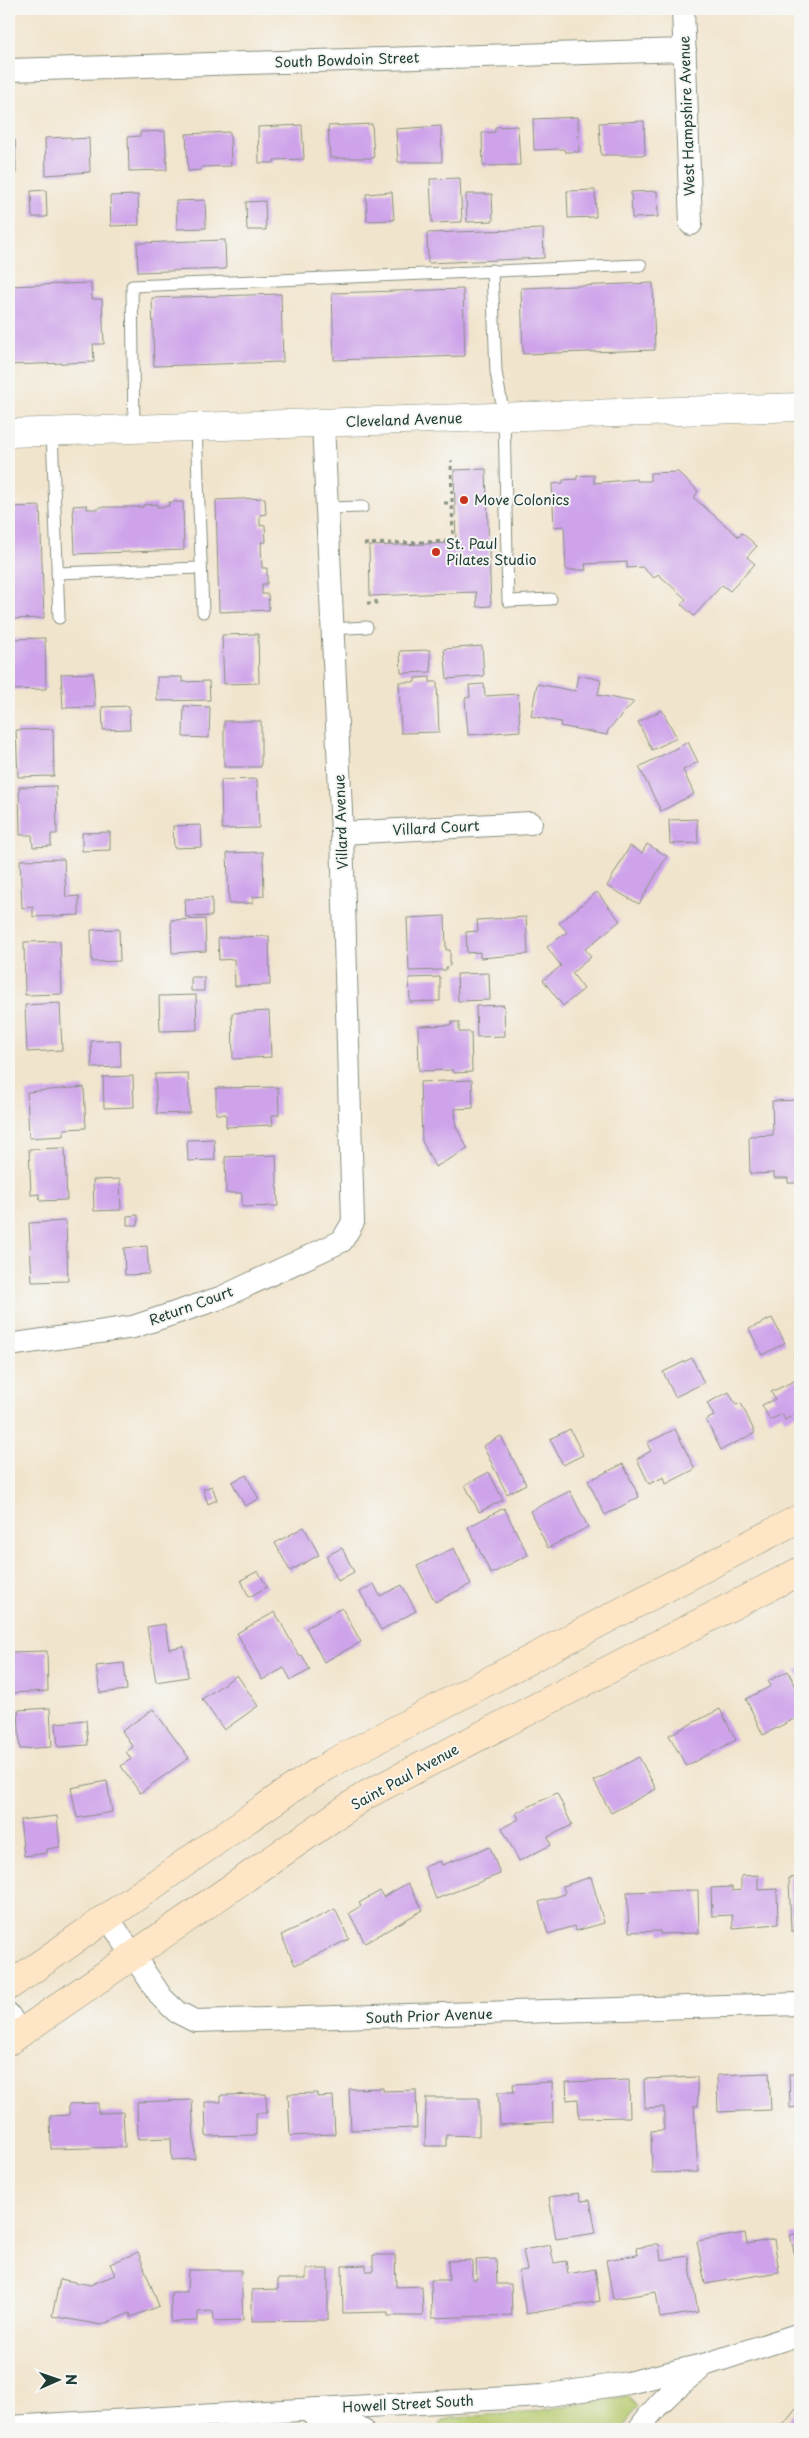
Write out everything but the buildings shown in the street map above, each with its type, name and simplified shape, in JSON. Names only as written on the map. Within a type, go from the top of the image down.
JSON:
[{"type":"main road","points":[[9,1986],[288,1791],[332,1763],[800,1518]]},
{"type":"main road","name":"Saint Paul Avenue","points":[[12,2030],[133,1956],[366,1795],[800,1571]]},
{"type":"street","name":"West Hampshire Avenue","points":[[683,9],[691,224]]},
{"type":"street","name":"South Bowdoin Street","points":[[9,70],[685,50]]},
{"type":"street","name":"Cleveland Avenue","points":[[9,433],[800,407]]},
{"type":"street","name":"Villard Avenue","points":[[323,423],[342,833],[353,1222]]},
{"type":"street","name":"Villard Court","points":[[342,833],[531,823]]},
{"type":"street","name":"Return Court","points":[[9,1345],[133,1327],[220,1298],[342,1241],[353,1222]]},
{"type":"street","name":"South Prior Avenue","points":[[108,1918],[162,1998],[177,2012],[195,2021],[800,2004]]},
{"type":"street","name":"Howell Street South","points":[[9,2427],[542,2396],[628,2383],[707,2364],[800,2334]]},
{"type":"street","points":[[639,2429],[650,2413],[677,2386],[707,2364]]},
{"type":"street","points":[[291,2410],[362,2429]]},
{"type":"lane","points":[[134,429],[132,286],[641,265]]},
{"type":"lane","points":[[492,270],[496,372],[504,416],[508,601],[552,599]]},
{"type":"lane","points":[[196,427],[203,612]]},
{"type":"lane","points":[[52,431],[58,618]]},
{"type":"lane","points":[[327,508],[363,507]]},
{"type":"lane","points":[[57,573],[201,568]]},
{"type":"lane","points":[[332,628],[368,627]]},
{"type":"path","points":[[364,544],[413,544],[453,541],[451,461]]},
{"type":"path","points":[[444,504],[453,501]]},
{"type":"path","points":[[367,603],[376,603],[376,596]]},
{"type":"green space","points":[[627,2396],[637,2406],[623,2429],[438,2429],[442,2422],[452,2417],[524,2413]]},
{"type":"place","name":"Move Colonics","points":[[464,500]]},
{"type":"place","name":"St. Paul Pilates Studio","points":[[436,552]]}]
